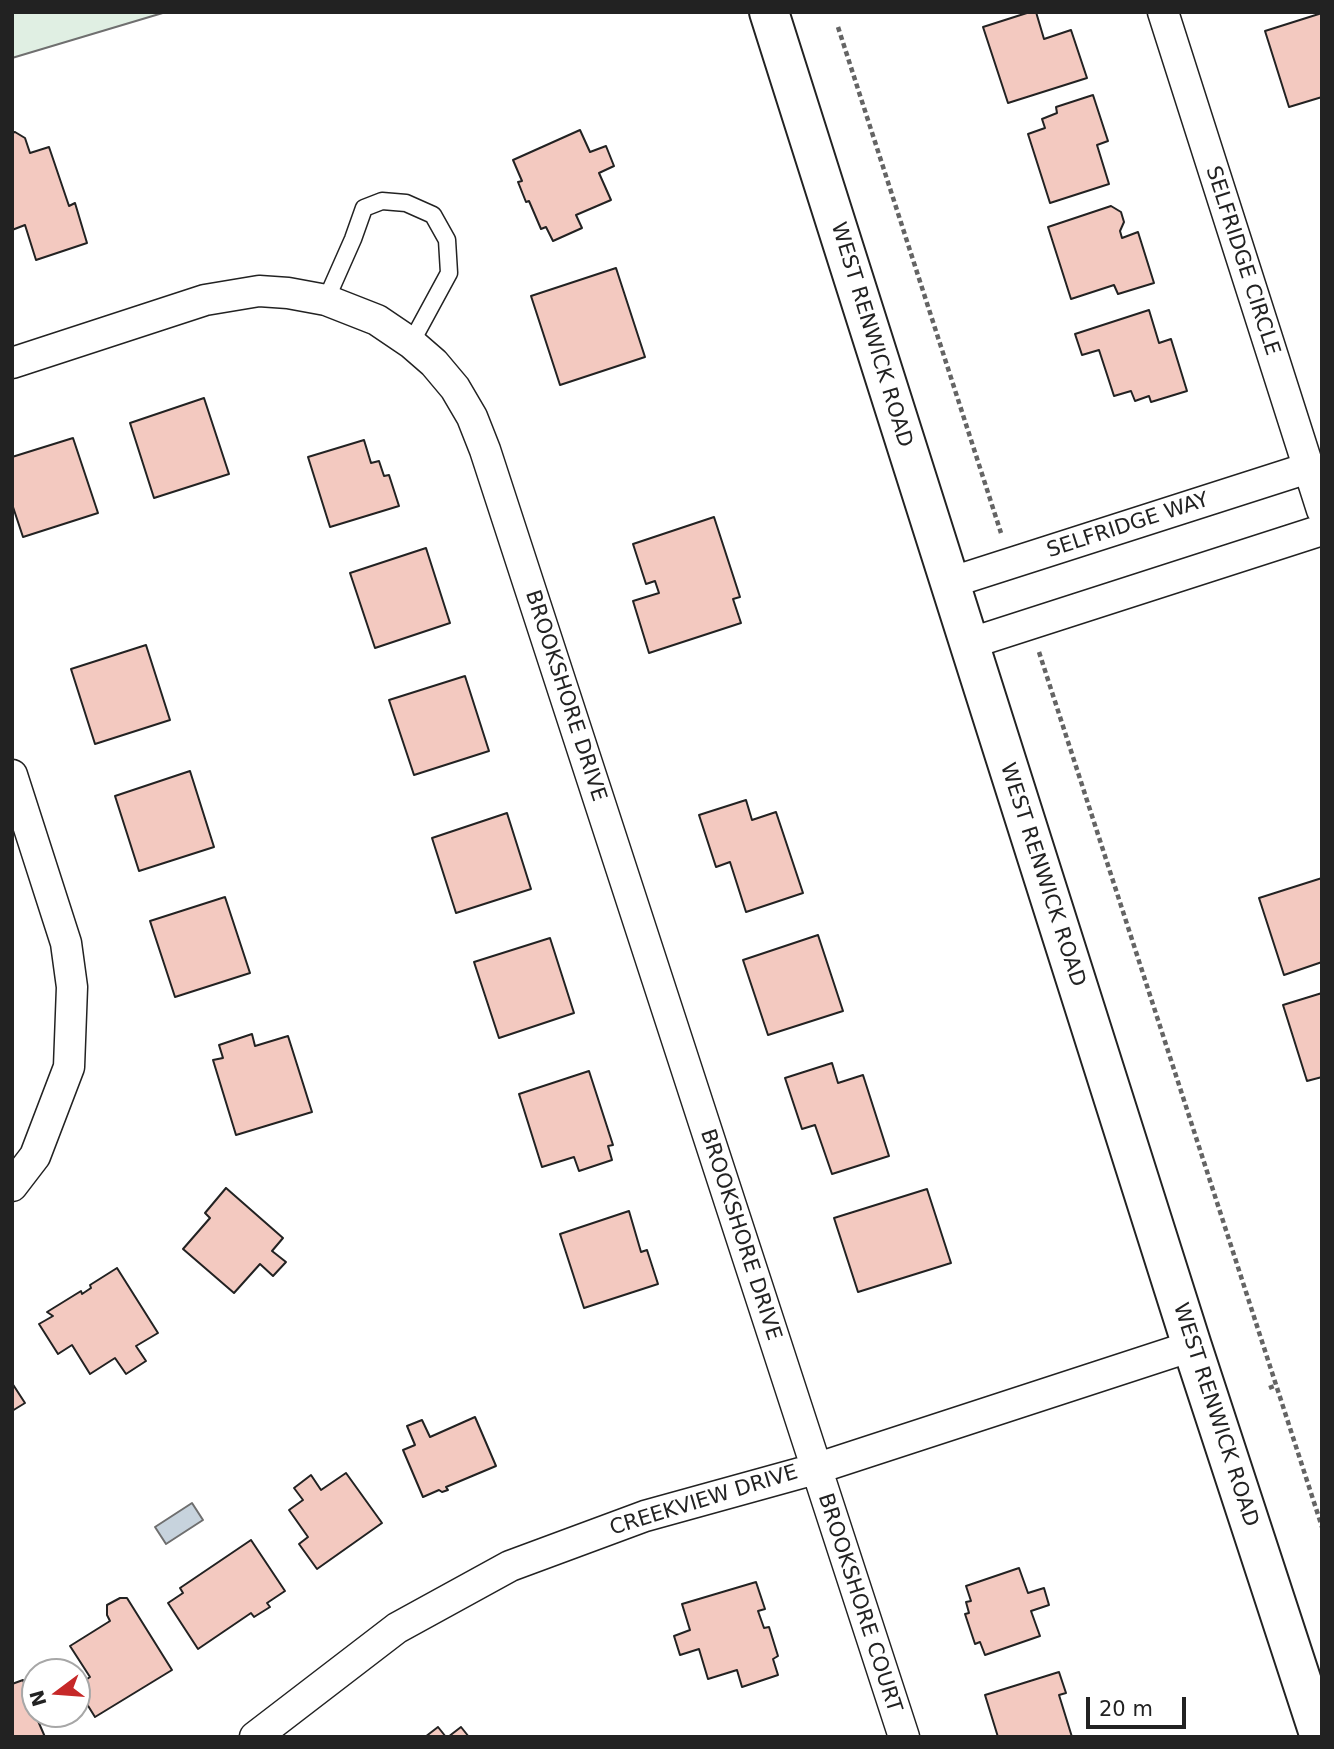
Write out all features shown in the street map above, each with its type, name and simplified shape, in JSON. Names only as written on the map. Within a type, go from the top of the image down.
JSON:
[{"type":"street","name":"WEST RENWICK ROAD","points":[[769,12],[1192,1346],[1320,1737]]},
{"type":"street","name":"SELFRIDGE CIRCLE","points":[[1163,12],[1322,510]]},
{"type":"street","name":"BROOKSHORE DRIVE","points":[[12,363],[205,300],[259,291],[326,300],[377,320],[411,343],[434,363],[455,388],[472,417],[485,450],[815,1469]]},
{"type":"street","name":"SELFRIDGE WAY","points":[[949,583],[1308,468]]},
{"type":"street","points":[[968,644],[1322,530]]},
{"type":"street","points":[[12,775],[66,943],[72,988],[69,1067],[35,1156],[12,1186]]},
{"type":"street","name":"CREEKVIEW DRIVE","points":[[257,1736],[397,1628],[510,1566],[645,1516],[815,1469],[1192,1346]]},
{"type":"street","name":"BROOKSHORE COURT","points":[[815,1469],[904,1737]]},
{"type":"lane","points":[[326,300],[364,208],[382,201],[406,203],[433,215],[447,240],[449,273],[411,343]]},
{"type":"path","points":[[838,27],[1011,564]]},
{"type":"path","points":[[1030,625],[1322,1527]]},
{"type":"path","points":[[1269,1388],[1277,1385]]},
{"type":"green space","points":[[12,12],[166,12],[12,58]]},
{"type":"shaded area","points":[[192,1503],[203,1520],[166,1544],[155,1527]]},
{"type":"building","points":[[1036,12],[1044,39],[1071,30],[1087,78],[1008,103],[983,27]]},
{"type":"building","points":[[1322,13],[1322,97],[1289,107],[1265,31]]},
{"type":"building","points":[[1093,95],[1108,141],[1097,145],[1109,184],[1050,203],[1028,134],[1045,128],[1042,119],[1057,113],[1056,107]]},
{"type":"building","points":[[580,130],[590,152],[606,146],[614,166],[599,173],[611,200],[576,215],[582,228],[553,241],[546,227],[541,229],[529,201],[526,202],[518,182],[522,181],[513,160]]},
{"type":"building","points":[[12,133],[25,138],[30,153],[49,147],[69,206],[75,203],[87,243],[36,260],[25,225],[12,230]]},
{"type":"building","points":[[1111,206],[1121,212],[1124,222],[1120,231],[1122,238],[1138,232],[1154,283],[1118,294],[1114,285],[1071,299],[1048,227]]},
{"type":"building","points":[[616,268],[645,357],[560,385],[531,296]]},
{"type":"building","points":[[1149,310],[1159,343],[1171,339],[1187,391],[1151,402],[1149,396],[1135,401],[1131,391],[1114,396],[1099,350],[1082,355],[1075,334]]},
{"type":"building","points":[[204,398],[229,474],[154,498],[130,423]]},
{"type":"building","points":[[73,438],[98,513],[23,537],[12,504],[12,457]]},
{"type":"building","points":[[364,440],[371,463],[379,461],[384,476],[389,475],[399,506],[330,527],[308,457]]},
{"type":"building","points":[[714,517],[740,597],[733,599],[741,623],[649,653],[633,601],[659,593],[655,581],[646,584],[633,544]]},
{"type":"building","points":[[426,548],[450,623],[375,648],[350,573]]},
{"type":"building","points":[[146,645],[170,720],[95,744],[71,669]]},
{"type":"building","points":[[465,676],[489,751],[414,775],[389,700]]},
{"type":"building","points":[[190,771],[214,847],[139,871],[115,796]]},
{"type":"building","points":[[746,800],[752,820],[776,812],[803,893],[746,912],[730,862],[716,867],[699,815]]},
{"type":"building","points":[[507,813],[531,889],[456,913],[432,838]]},
{"type":"building","points":[[1322,878],[1322,962],[1284,975],[1259,898]]},
{"type":"building","points":[[225,897],[250,973],[175,997],[150,921]]},
{"type":"building","points":[[818,935],[843,1011],[768,1035],[743,960]]},
{"type":"building","points":[[550,938],[574,1013],[499,1038],[474,962]]},
{"type":"building","points":[[1322,993],[1322,1077],[1307,1081],[1283,1005]]},
{"type":"building","points":[[252,1034],[255,1046],[288,1036],[312,1112],[236,1135],[213,1060],[223,1058],[219,1045]]},
{"type":"building","points":[[832,1063],[838,1083],[863,1075],[889,1156],[832,1174],[815,1125],[802,1129],[785,1078]]},
{"type":"building","points":[[589,1071],[613,1145],[608,1146],[612,1160],[579,1171],[574,1157],[542,1167],[519,1094]]},
{"type":"building","points":[[226,1188],[283,1238],[272,1251],[286,1262],[273,1276],[260,1264],[234,1293],[183,1249],[210,1218],[205,1213]]},
{"type":"building","points":[[927,1189],[951,1263],[858,1292],[834,1218]]},
{"type":"building","points":[[629,1211],[641,1252],[647,1250],[658,1284],[584,1308],[560,1234]]},
{"type":"building","points":[[117,1268],[158,1333],[136,1346],[146,1361],[126,1374],[115,1358],[90,1374],[72,1345],[58,1354],[39,1324],[53,1316],[47,1312],[81,1291],[82,1294],[91,1288],[90,1285]]},
{"type":"building","points":[[12,1383],[25,1403],[12,1411]]},
{"type":"building","points":[[475,1417],[496,1466],[446,1487],[448,1490],[439,1490],[423,1497],[403,1450],[415,1445],[407,1426],[422,1420],[430,1437]]},
{"type":"building","points":[[346,1473],[382,1523],[317,1569],[299,1544],[308,1537],[289,1510],[303,1500],[294,1488],[311,1475],[321,1490]]},
{"type":"building","points":[[251,1540],[285,1591],[267,1603],[270,1607],[254,1617],[251,1613],[198,1649],[168,1603],[183,1593],[180,1588]]},
{"type":"building","points":[[1019,1568],[1028,1593],[1044,1588],[1049,1605],[1031,1611],[1040,1636],[985,1655],[980,1642],[975,1644],[965,1614],[969,1613],[966,1602],[971,1601],[966,1586]]},
{"type":"building","points":[[756,1582],[765,1609],[758,1611],[764,1628],[769,1627],[778,1656],[773,1659],[778,1675],[742,1687],[737,1670],[708,1679],[699,1649],[680,1655],[674,1636],[690,1630],[682,1604]]},
{"type":"building","points":[[120,1598],[127,1598],[172,1670],[95,1717],[91,1711],[91,1658],[78,1658],[70,1646],[110,1621],[107,1605]]},
{"type":"building","points":[[1059,1672],[1066,1693],[1059,1695],[1072,1737],[998,1737],[985,1695]]},
{"type":"building","points":[[21,1681],[21,1728],[41,1728],[45,1737],[12,1737],[12,1684]]},
{"type":"building","points":[[438,1727],[446,1737],[425,1737]]},
{"type":"building","points":[[461,1727],[469,1737],[448,1737]]}]
